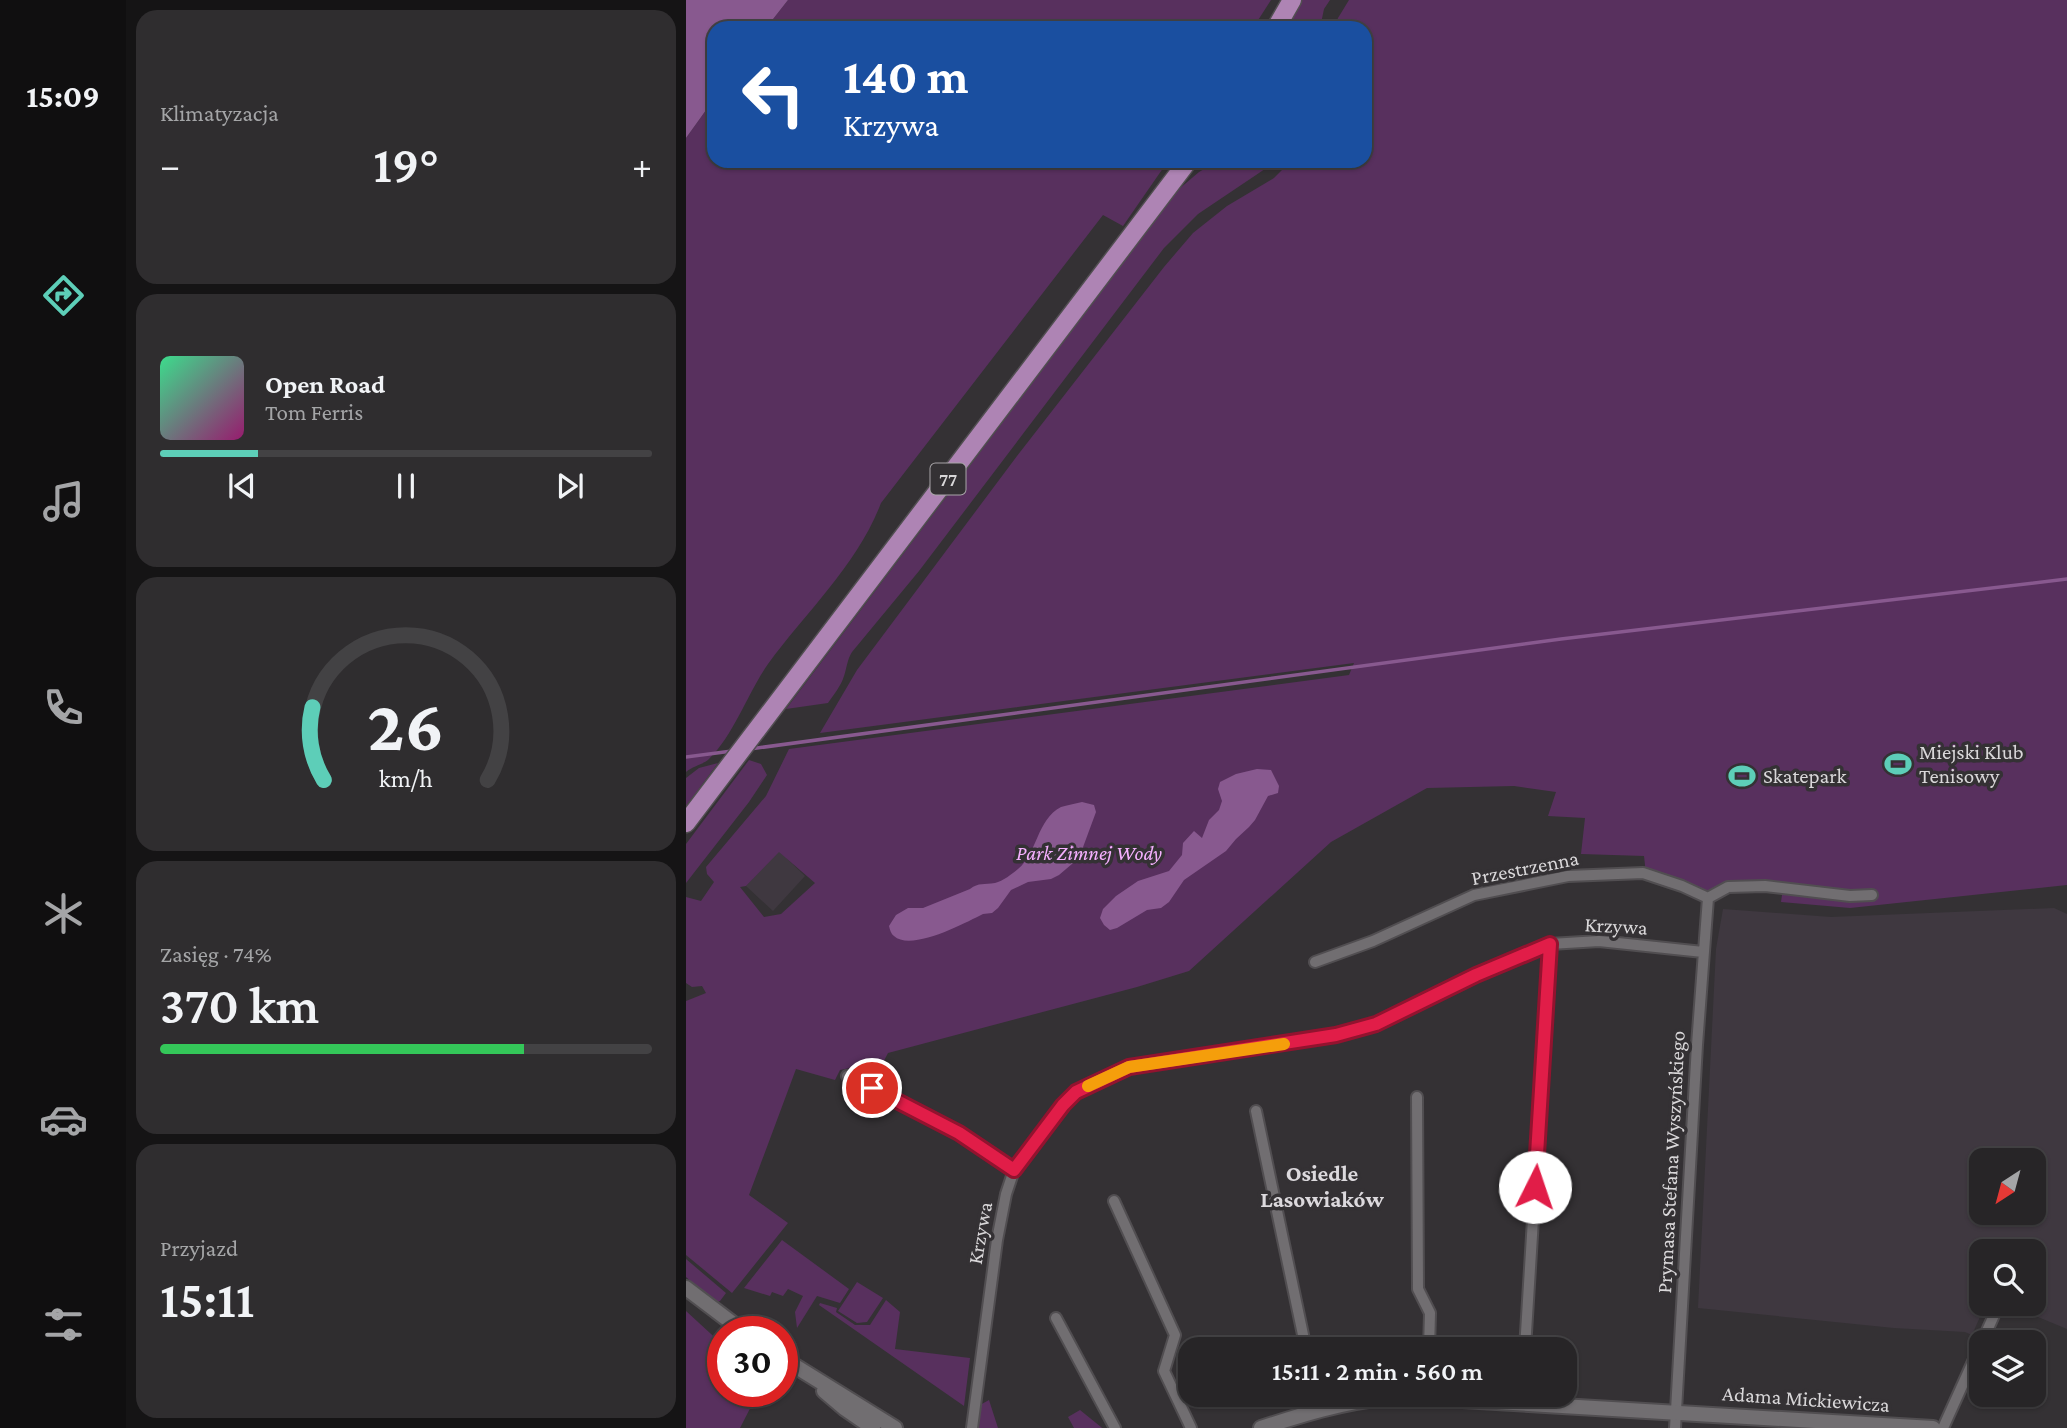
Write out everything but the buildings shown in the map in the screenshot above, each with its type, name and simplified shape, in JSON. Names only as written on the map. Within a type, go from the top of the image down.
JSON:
[{"type":"main road","points":[[1280,21],[1292,0]]},
{"type":"main road","name":"77","points":[[686,823],[1183,168]]},
{"type":"street","name":"Przestrzenna","points":[[1315,962],[1373,941],[1474,895],[1568,876],[1643,873],[1708,898]]},
{"type":"street","points":[[1708,898],[1728,887],[1765,886],[1850,896],[1872,895]]},
{"type":"street","name":"Prymasa Stefana Wyszyńskiego","points":[[1675,1428],[1708,898]]},
{"type":"street","name":"Krzywa","points":[[972,1428],[997,1240],[1006,1194],[1014,1170],[1076,1092],[1129,1067],[1336,1035],[1376,1024],[1476,975],[1550,944],[1599,941],[1703,952]]},
{"type":"street","points":[[1526,1337],[1550,944]]},
{"type":"street","points":[[847,1076],[959,1133],[1014,1170]]},
{"type":"street","points":[[1417,1097],[1418,1289],[1430,1313],[1429,1337]]},
{"type":"street","points":[[1256,1111],[1303,1337]]},
{"type":"street","points":[[1114,1201],[1175,1335],[1164,1371],[1191,1428]]},
{"type":"street","points":[[686,1288],[723,1316]]},
{"type":"street","points":[[1056,1318],[1115,1428]]},
{"type":"street","points":[[799,1369],[844,1408],[873,1428]]},
{"type":"street","points":[[799,1369],[895,1428]]},
{"type":"street","points":[[1943,1428],[1969,1370]]},
{"type":"street","name":"Adama Mickiewicza","points":[[1577,1404],[1933,1428]]},
{"type":"street","name":"Adama Mickiewicza","points":[[1261,1428],[1334,1407]]},
{"type":"shaded area","points":[[686,0],[788,0],[772,21],[707,21],[707,109],[686,138]]},
{"type":"shaded area","points":[[1257,769],[1271,770],[1279,786],[1278,793],[1268,796],[1255,820],[1226,851],[1184,880],[1169,902],[1161,908],[1147,910],[1117,928],[1110,930],[1104,925],[1100,918],[1103,909],[1116,896],[1138,881],[1169,871],[1182,855],[1183,843],[1194,831],[1202,838],[1209,820],[1219,810],[1222,801],[1218,789],[1220,782],[1236,774]]},
{"type":"shaded area","points":[[1082,802],[1094,805],[1096,812],[1079,858],[1059,875],[1051,879],[1028,882],[1011,890],[992,913],[983,914],[938,934],[913,941],[902,940],[892,934],[889,926],[896,915],[908,908],[923,908],[976,885],[995,883],[1010,875],[1024,863],[1053,812],[1061,807]]},
{"type":"shaded area","points":[[779,851],[805,876],[773,911],[746,886]]},
{"type":"shaded area","points":[[2054,908],[2067,914],[2067,1329],[2036,1316],[2046,1316],[2046,1239],[1969,1239],[1969,1316],[1980,1316],[1974,1330],[1969,1330],[1969,1334],[1698,1308],[1716,949],[1723,909],[1831,917]]},
{"type":"green space","points":[[788,0],[1271,0],[1258,21],[772,21]]},
{"type":"green space","points":[[1302,0],[1330,0],[1324,9],[1321,21],[1291,21]]},
{"type":"green space","name":"Park Zimnej Wody","points":[[1349,0],[2067,0],[2067,885],[1850,908],[1781,902],[1784,881],[1782,888],[1728,887],[1708,898],[1646,874],[1644,856],[1581,854],[1585,818],[1548,816],[1556,792],[1514,786],[1427,788],[1331,842],[1189,971],[888,1053],[874,1080],[859,1063],[855,1067],[840,1070],[835,1080],[796,1069],[749,1195],[788,1223],[732,1293],[686,1255],[686,1001],[706,993],[702,986],[692,987],[686,983],[686,897],[701,901],[714,882],[707,874],[706,867],[766,796],[789,749],[1349,675],[1354,663],[820,733],[857,670],[1017,456],[1193,233],[1227,206],[1274,178],[1284,168],[1372,168],[1372,21],[1337,21]],"holes":[[[779,852],[815,883],[781,914],[764,917],[740,887],[746,886]]]},
{"type":"green space","points":[[707,109],[707,168],[1163,168],[1123,226],[1103,215],[881,503],[859,547],[768,664],[718,749],[707,761],[686,772],[686,138]]},
{"type":"green space","points":[[1206,168],[1267,168],[1198,214],[1164,248],[919,571],[852,652],[841,683],[828,703],[786,709],[1179,189]]},
{"type":"green space","points":[[749,760],[761,764],[767,775],[686,883],[686,844]]},
{"type":"green space","points":[[718,763],[686,806],[686,778],[699,768]]},
{"type":"green space","points":[[782,1240],[849,1289],[840,1303],[817,1296],[798,1326],[798,1316],[795,1312],[803,1296],[788,1289],[783,1296],[772,1292],[770,1296],[744,1288]]},
{"type":"green space","points":[[686,1259],[726,1293],[720,1301],[715,1303],[686,1277]]},
{"type":"green space","points":[[857,1282],[883,1298],[867,1322],[857,1323],[838,1311]]},
{"type":"green space","points":[[886,1300],[900,1312],[895,1349],[970,1358],[964,1406],[819,1305],[820,1303],[837,1308],[836,1312],[855,1325],[870,1325]]},
{"type":"green space","points":[[686,1311],[707,1330],[707,1407],[751,1407],[740,1428],[686,1428]]},
{"type":"green space","points":[[989,1400],[998,1428],[979,1428],[980,1405]]},
{"type":"green space","points":[[1080,1410],[1102,1428],[1074,1428],[1068,1417]]},
{"type":"waterway","points":[[750,749],[1561,639],[2067,579]]},
{"type":"waterway","points":[[686,757],[732,751]]},
{"type":"slow traffic","points":[[1088,1086],[1129,1067],[1284,1044]]},
{"type":"place","name":"Miejski Klub Tenisowy","points":[[1898,764]]},
{"type":"place","name":"Skatepark","points":[[1742,776]]},
{"type":"district","name":"Osiedle Lasowiaków","points":[[1322,1186]]},
{"type":"route","points":[[872,1088],[959,1133],[1014,1170],[1076,1092],[1129,1067],[1336,1035],[1376,1024],[1476,975],[1550,944],[1535,1187]]}]
